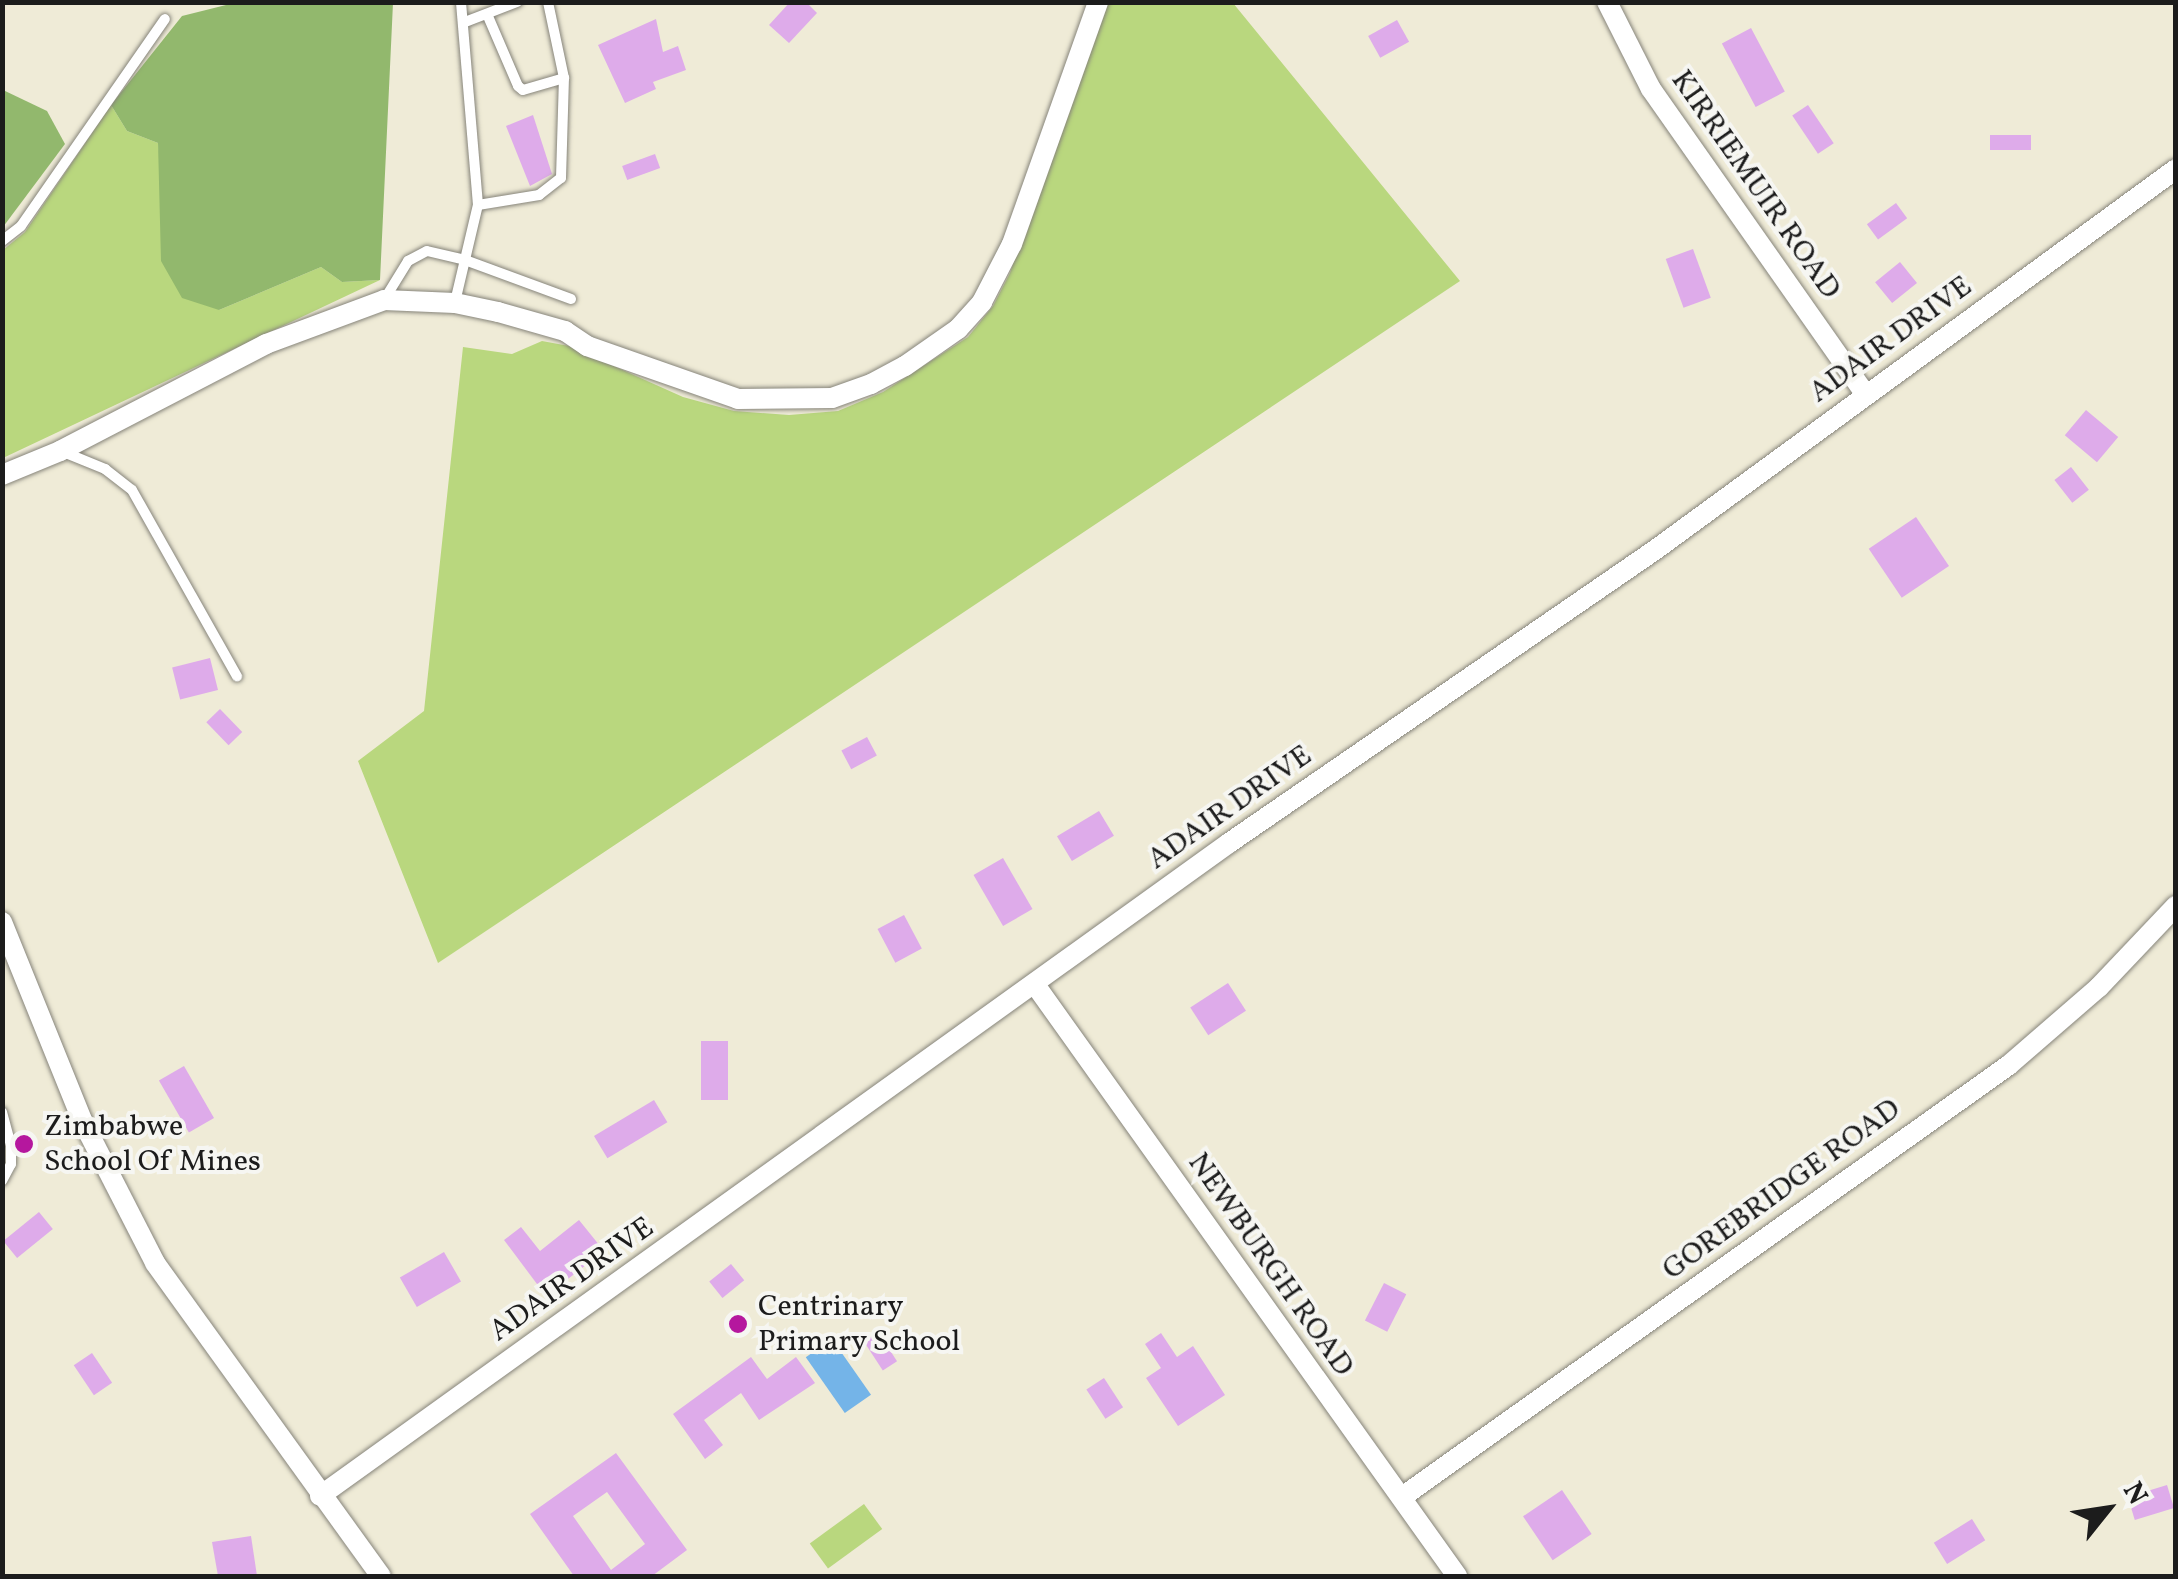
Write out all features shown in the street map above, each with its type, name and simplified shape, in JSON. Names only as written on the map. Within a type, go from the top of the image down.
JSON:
[{"type":"street","points":[[2,475],[60,451],[266,344],[384,300],[455,303],[565,331],[587,346],[738,399],[832,398],[871,384],[905,366],[958,328],[982,302],[1012,244],[1098,2]]},
{"type":"street","name":"KIRRIEMUIR ROAD","points":[[1607,2],[1650,89],[1866,395]]},
{"type":"street","name":"ADAIR DRIVE","points":[[320,1496],[1036,986],[1229,843],[1654,550],[2176,169]]},
{"type":"street","name":"GOREBRIDGE ROAD","points":[[1402,1497],[2009,1065],[2100,987],[2176,906]]},
{"type":"street","points":[[2,922],[83,1122],[154,1263],[380,1576]]},
{"type":"street","name":"NEWBURGH ROAD","points":[[1036,986],[1458,1576]]},
{"type":"lane","points":[[455,303],[478,205],[466,22],[460,2]]},
{"type":"lane","points":[[466,22],[518,2]]},
{"type":"lane","points":[[478,205],[538,195],[561,178],[564,78],[548,2]]},
{"type":"lane","points":[[487,14],[518,86],[523,90],[564,78]]},
{"type":"lane","points":[[2,242],[20,226],[164,19]]},
{"type":"lane","points":[[384,300],[408,261],[427,251],[465,260],[571,299]]},
{"type":"lane","points":[[60,451],[105,469],[132,490],[237,676]]},
{"type":"lane","points":[[2,1112],[11,1146],[10,1164],[2,1181]]},
{"type":"green space","points":[[234,3],[393,3],[380,280],[342,282],[321,267],[219,310],[182,298],[161,261],[158,143],[127,131],[111,105],[182,16]]},
{"type":"green space","points":[[1100,3],[1233,3],[1460,281],[438,963],[358,761],[424,711],[463,347],[512,354],[542,341],[569,346],[683,397],[734,411],[789,415],[838,411],[883,392],[968,337],[993,306],[1010,273]]},
{"type":"green space","points":[[3,90],[47,111],[65,144],[3,227]]},
{"type":"green space","points":[[111,105],[127,131],[158,143],[162,178],[219,310],[321,267],[342,282],[380,280],[3,458],[3,250],[25,232]]},
{"type":"green space","points":[[864,1504],[882,1529],[828,1568],[810,1543]]},
{"type":"water","points":[[832,1339],[871,1395],[845,1413],[806,1357]]},
{"type":"building","points":[[790,2],[806,2],[817,13],[789,43],[769,25]]},
{"type":"building","points":[[656,19],[663,52],[678,46],[686,70],[653,82],[656,89],[625,103],[598,45]]},
{"type":"building","points":[[1397,20],[1409,42],[1380,58],[1368,36]]},
{"type":"building","points":[[1751,28],[1785,92],[1756,107],[1722,43]]},
{"type":"building","points":[[1808,105],[1834,143],[1818,154],[1792,116]]},
{"type":"building","points":[[533,115],[552,174],[530,186],[506,126]]},
{"type":"building","points":[[1990,135],[2031,135],[2031,150],[1990,150]]},
{"type":"building","points":[[655,154],[660,168],[627,180],[622,166]]},
{"type":"building","points":[[1896,203],[1907,218],[1878,240],[1867,224]]},
{"type":"building","points":[[1693,249],[1711,298],[1684,308],[1666,259]]},
{"type":"building","points":[[1900,262],[1917,283],[1892,303],[1875,282]]},
{"type":"building","points":[[2086,410],[2118,437],[2097,462],[2065,435]]},
{"type":"building","points":[[2071,467],[2089,490],[2072,503],[2054,480]]},
{"type":"building","points":[[1916,517],[1949,566],[1902,598],[1869,549]]},
{"type":"building","points":[[210,658],[218,690],[180,699],[172,667]]},
{"type":"building","points":[[220,709],[242,732],[229,745],[206,722]]},
{"type":"building","points":[[867,737],[877,756],[851,769],[841,751]]},
{"type":"building","points":[[1099,811],[1114,836],[1072,861],[1057,836]]},
{"type":"building","points":[[1003,858],[1032,909],[1003,926],[974,875]]},
{"type":"building","points":[[904,915],[922,949],[895,963],[878,929]]},
{"type":"building","points":[[1228,983],[1246,1011],[1208,1035],[1190,1008]]},
{"type":"building","points":[[701,1041],[728,1041],[728,1100],[701,1100]]},
{"type":"building","points":[[184,1066],[214,1118],[189,1132],[159,1080]]},
{"type":"building","points":[[654,1100],[667,1122],[607,1158],[594,1136]]},
{"type":"building","points":[[39,1212],[53,1229],[17,1258],[3,1241]]},
{"type":"building","points":[[579,1220],[604,1251],[546,1296],[504,1240],[521,1227],[540,1251]]},
{"type":"building","points":[[444,1252],[461,1281],[417,1307],[400,1278]]},
{"type":"building","points":[[731,1264],[744,1280],[722,1298],[709,1282]]},
{"type":"building","points":[[1384,1283],[1406,1294],[1387,1332],[1365,1320]]},
{"type":"building","points":[[878,1332],[897,1361],[883,1371],[864,1341]]},
{"type":"building","points":[[1161,1333],[1177,1357],[1193,1346],[1225,1395],[1178,1426],[1146,1378],[1161,1368],[1145,1344]]},
{"type":"building","points":[[92,1353],[112,1383],[94,1395],[74,1365]]},
{"type":"building","points":[[751,1357],[767,1379],[796,1357],[815,1383],[759,1420],[741,1393],[704,1420],[723,1445],[705,1459],[673,1414]]},
{"type":"building","points":[[1104,1378],[1123,1407],[1105,1419],[1086,1389]]},
{"type":"building","points":[[616,1453],[687,1550],[652,1576],[574,1576],[530,1514]],"holes":[[[607,1492],[645,1544],[611,1570],[573,1516]]]},
{"type":"building","points":[[2167,1485],[2174,1508],[2135,1520],[2128,1497]]},
{"type":"building","points":[[1562,1490],[1592,1534],[1553,1560],[1523,1516]]},
{"type":"building","points":[[1972,1519],[1985,1540],[1947,1564],[1934,1543]]},
{"type":"building","points":[[251,1536],[257,1576],[218,1576],[212,1542]]},
{"type":"place","name":"Zimbabwe School Of Mines","points":[[24,1144]]},
{"type":"place","name":"Centrinary Primary School","points":[[738,1324]]}]
